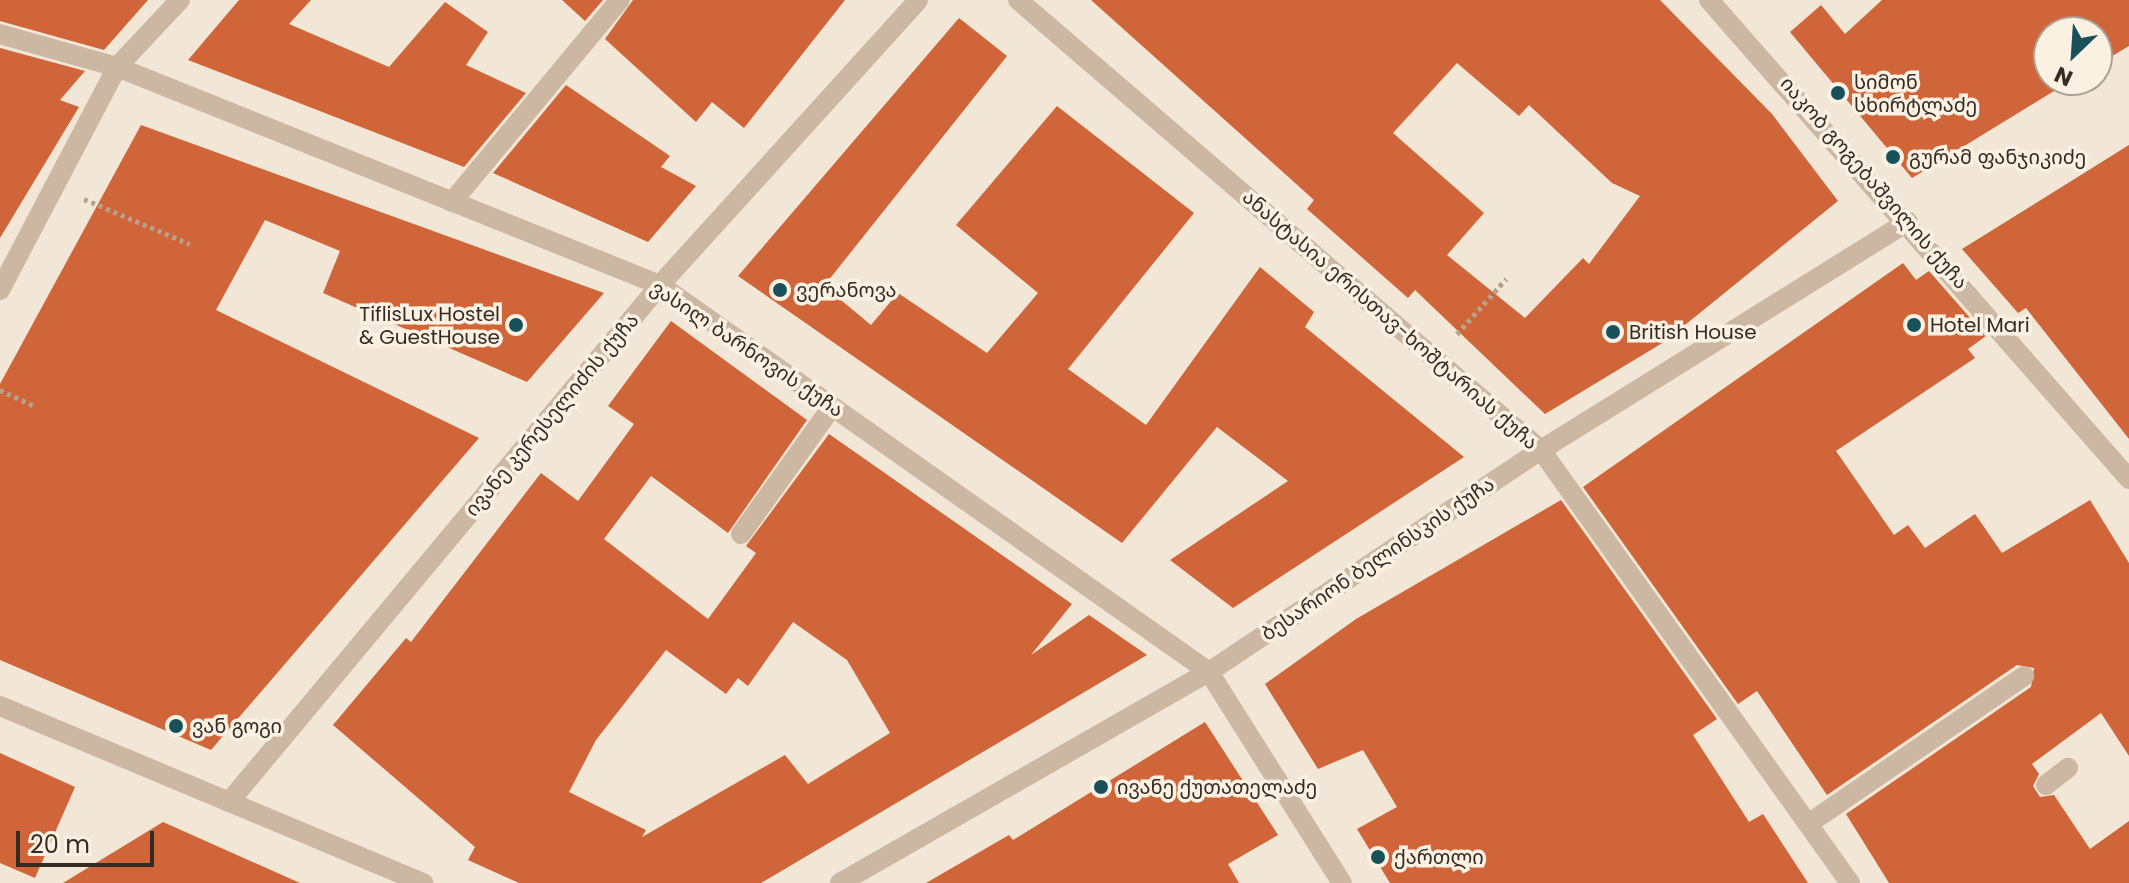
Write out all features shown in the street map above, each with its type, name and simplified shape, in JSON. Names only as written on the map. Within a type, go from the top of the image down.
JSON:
[{"type":"street","points":[[0,290],[117,67],[180,0]]},
{"type":"street","points":[[452,202],[620,0]]},
{"type":"street","name":"ივანე კერესელიძის ქუჩა","points":[[229,802],[660,285],[918,0]]},
{"type":"street","name":"ანასტასია ერისთავ-ხოშტარიას ქუჩა","points":[[1018,0],[1541,450],[1850,883]]},
{"type":"street","name":"იაკობ გოგებაშვილის ქუჩა","points":[[1709,0],[1734,8],[1908,222],[2129,479]]},
{"type":"street","name":"ვასილ ბარნოვის ქუჩა","points":[[0,34],[117,67],[660,285],[1209,672],[1342,883]]},
{"type":"street","name":"ბესარიონ ბელინსკის ქუჩა","points":[[840,883],[1209,672],[1541,450],[1908,222]]},
{"type":"street","points":[[741,534],[832,407]]},
{"type":"street","points":[[1808,824],[2024,676]]},
{"type":"street","points":[[0,706],[424,883]]},
{"type":"street","points":[[2046,785],[2068,768]]},
{"type":"path","points":[[79,197],[190,244]]},
{"type":"path","points":[[1436,359],[1506,279]]},
{"type":"path","points":[[0,390],[34,406]]},
{"type":"building","points":[[0,0],[148,0],[104,50],[0,21]]},
{"type":"building","points":[[239,0],[311,0],[289,24],[389,67],[445,2],[488,32],[466,65],[526,93],[464,167],[188,60]]},
{"type":"building","points":[[562,0],[603,0],[585,21]]},
{"type":"building","points":[[633,0],[845,0],[744,128],[712,102],[696,122],[605,39]]},
{"type":"building","points":[[1091,0],[1660,0],[1772,114],[1838,201],[1664,342],[1545,414],[1415,290],[1408,298],[1307,209],[1314,200]],"holes":[[[1457,63],[1519,116],[1529,105],[1612,183],[1640,196],[1589,264],[1583,258],[1525,318],[1447,255],[1484,213],[1393,133]]]},
{"type":"building","points":[[1882,0],[2129,0],[2129,46],[2113,56],[2113,16],[2033,16],[2033,96],[2046,96],[1912,178],[1790,32],[1821,5],[1845,34]]},
{"type":"building","points":[[959,18],[1007,56],[824,286],[871,325],[898,293],[987,353],[1038,293],[956,225],[1057,106],[1194,213],[1068,369],[1146,425],[1260,267],[1314,312],[1305,327],[1464,457],[1233,608],[1170,560],[1288,481],[1217,427],[1122,543],[738,276]]},
{"type":"building","points":[[0,48],[85,71],[60,100],[79,107],[0,238]]},
{"type":"building","points":[[566,85],[670,156],[661,167],[696,186],[648,242],[493,173]]},
{"type":"building","points":[[141,125],[604,293],[527,382],[323,293],[340,251],[265,220],[216,310],[479,438],[211,750],[0,660],[0,384]]},
{"type":"building","points":[[2129,145],[2129,439],[2026,308],[2018,313],[1962,249]]},
{"type":"building","points":[[1903,263],[1916,280],[1929,271],[1986,336],[1968,349],[1975,358],[1836,451],[1894,535],[1908,525],[1925,548],[1975,514],[2002,553],[2090,500],[2129,563],[2129,756],[2101,713],[2032,764],[2039,774],[2033,786],[2040,797],[2054,795],[2090,849],[2129,821],[2129,883],[1889,883],[1846,814],[2031,687],[2034,668],[2017,665],[1827,795],[1757,691],[1738,704],[1583,487]]},
{"type":"building","points":[[671,321],[807,420],[728,533],[651,476],[604,539],[708,619],[756,553],[746,546],[829,434],[1072,604],[1031,655],[1089,615],[1147,655],[761,883],[519,883],[468,860],[475,847],[333,725],[406,638],[411,642],[541,473],[578,501],[634,424],[608,406]],"holes":[[[793,622],[847,660],[890,733],[808,784],[785,755],[642,837],[646,830],[569,792],[596,740],[666,650],[726,694],[738,678],[748,686]]]},
{"type":"building","points":[[1561,500],[1717,719],[1693,735],[1749,822],[1763,814],[1808,883],[1390,883],[1357,829],[1397,807],[1363,750],[1318,769],[1265,684],[1356,619]]},
{"type":"building","points":[[1205,722],[1278,835],[1228,864],[1239,883],[926,883],[1009,835],[1013,840]]},
{"type":"building","points":[[0,753],[75,787],[35,878],[0,863]]},
{"type":"building","points":[[163,822],[300,883],[63,883]]},
{"type":"place","name":"სიმონ სხირტლაძე","points":[[1838,93]]},
{"type":"place","name":"გურამ ფანჯიკიძე","points":[[1893,157]]},
{"type":"place","name":"ვერანოვა","points":[[780,290]]},
{"type":"place","name":"TiflisLux Hostel & GuestHouse","points":[[516,325]]},
{"type":"place","name":"Hotel Mari","points":[[1914,325]]},
{"type":"place","name":"British House","points":[[1613,332]]},
{"type":"place","name":"ვან გოგი","points":[[176,726]]},
{"type":"place","name":"ივანე ქუთათელაძე","points":[[1101,787]]},
{"type":"place","name":"ქართლი","points":[[1378,857]]}]
